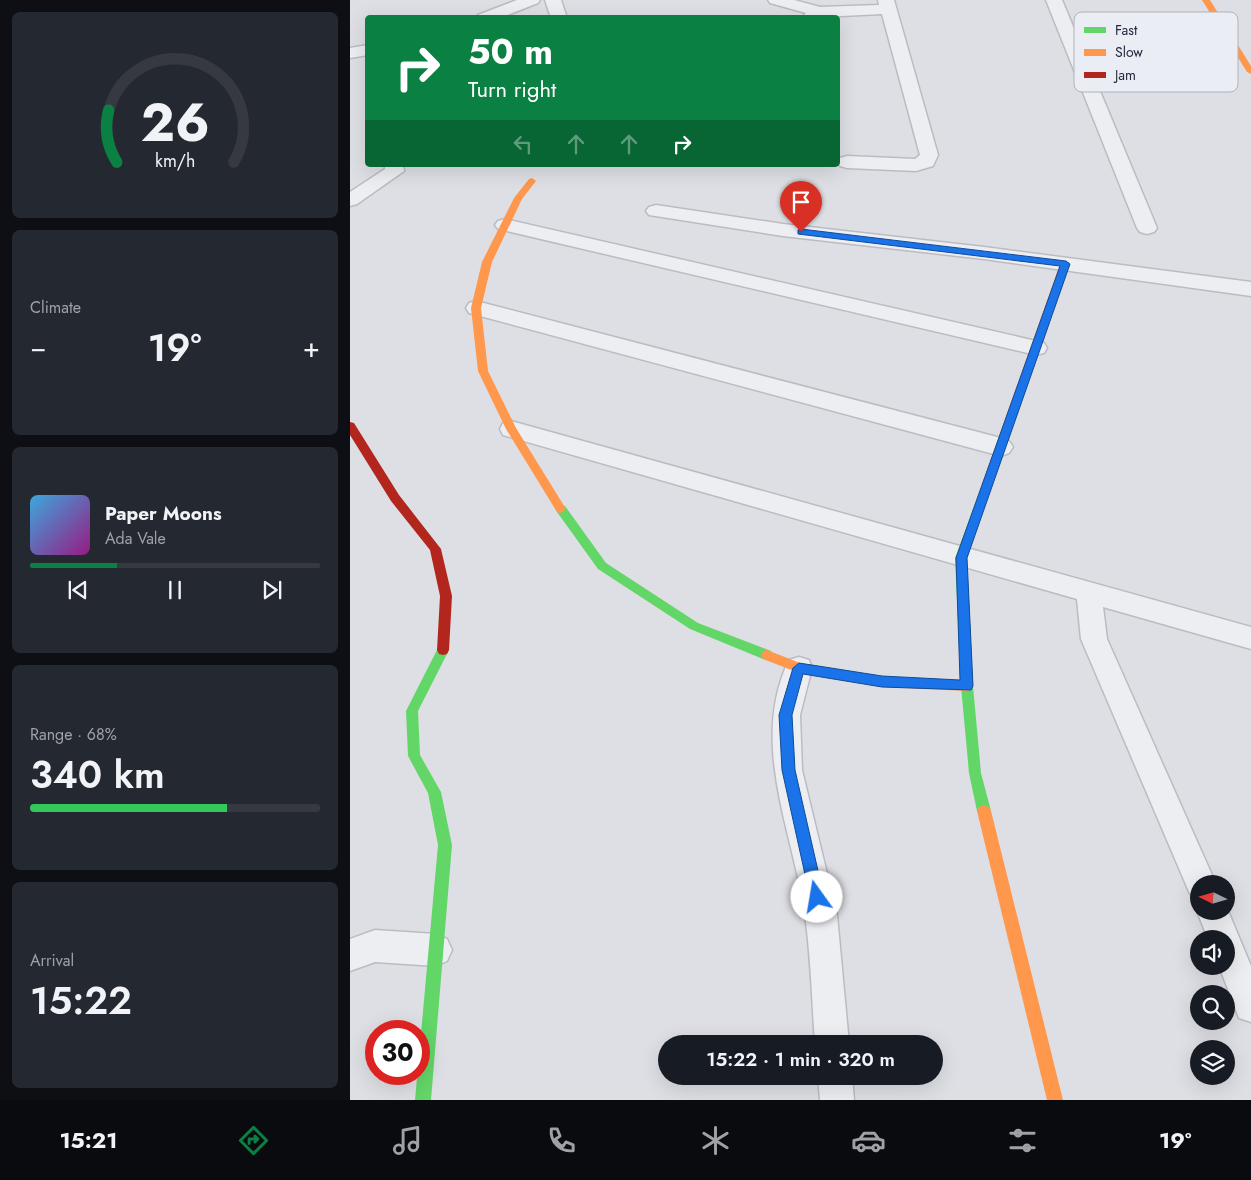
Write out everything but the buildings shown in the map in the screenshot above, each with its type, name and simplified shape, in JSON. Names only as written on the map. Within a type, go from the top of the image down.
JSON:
[{"type":"street","points":[[492,15],[532,0]]},
{"type":"street","points":[[553,0],[558,15]]},
{"type":"street","points":[[776,0],[814,15],[887,5],[929,155],[926,162],[916,165],[847,162]]},
{"type":"street","points":[[1054,0],[1074,49]]},
{"type":"street","points":[[1206,0],[1214,12]]},
{"type":"street","points":[[350,53],[365,50]]},
{"type":"street","points":[[1238,51],[1251,72]]},
{"type":"street","points":[[1092,92],[1147,228]]},
{"type":"street","points":[[350,200],[395,171],[394,167]]},
{"type":"street","points":[[532,181],[518,198],[487,262],[476,308],[482,371],[511,429],[555,500],[602,566],[694,626],[799,668],[882,682],[967,686]]},
{"type":"street","points":[[656,211],[783,230],[1066,264],[1251,289]]},
{"type":"street","points":[[505,225],[1036,348]]},
{"type":"street","points":[[1055,1100],[975,773],[967,686],[961,558],[1066,264]]},
{"type":"street","points":[[476,308],[1001,446]]},
{"type":"street","points":[[350,426],[395,498],[435,549],[446,596],[442,650],[412,711],[414,756],[434,792],[445,845],[423,1100]]},
{"type":"street","points":[[511,429],[961,558],[1251,638]]},
{"type":"street","points":[[1089,594],[1094,639],[1197,875]]},
{"type":"street","points":[[799,668],[786,715],[788,770],[821,915],[831,1035]]},
{"type":"street","points":[[350,955],[375,946],[436,950]]},
{"type":"street","points":[[1235,966],[1251,1006]]},
{"type":"street","points":[[836,1085],[837,1100]]},
{"type":"traffic: fast","points":[[980,504],[961,558],[967,686],[975,773],[984,811]]},
{"type":"traffic: fast","points":[[561,509],[602,566],[694,626],[767,655]]},
{"type":"traffic: fast","points":[[423,1100],[445,845],[434,792],[414,756],[412,711],[443,650]]},
{"type":"traffic: slow","points":[[1206,0],[1214,12]]},
{"type":"traffic: slow","points":[[1238,51],[1251,72]]},
{"type":"traffic: slow","points":[[532,181],[518,198],[487,262],[476,308],[483,371],[511,429],[561,509]]},
{"type":"traffic: slow","points":[[980,504],[1065,264]]},
{"type":"traffic: slow","points":[[767,655],[799,668],[882,682],[967,686]]},
{"type":"traffic: slow","points":[[984,811],[1055,1100]]},
{"type":"traffic: jam","points":[[350,426],[395,498],[435,549],[446,596],[443,650]]},
{"type":"route","points":[[801,232],[1066,264],[961,558],[967,686],[882,682],[799,668],[786,715],[788,770],[817,897]]}]
